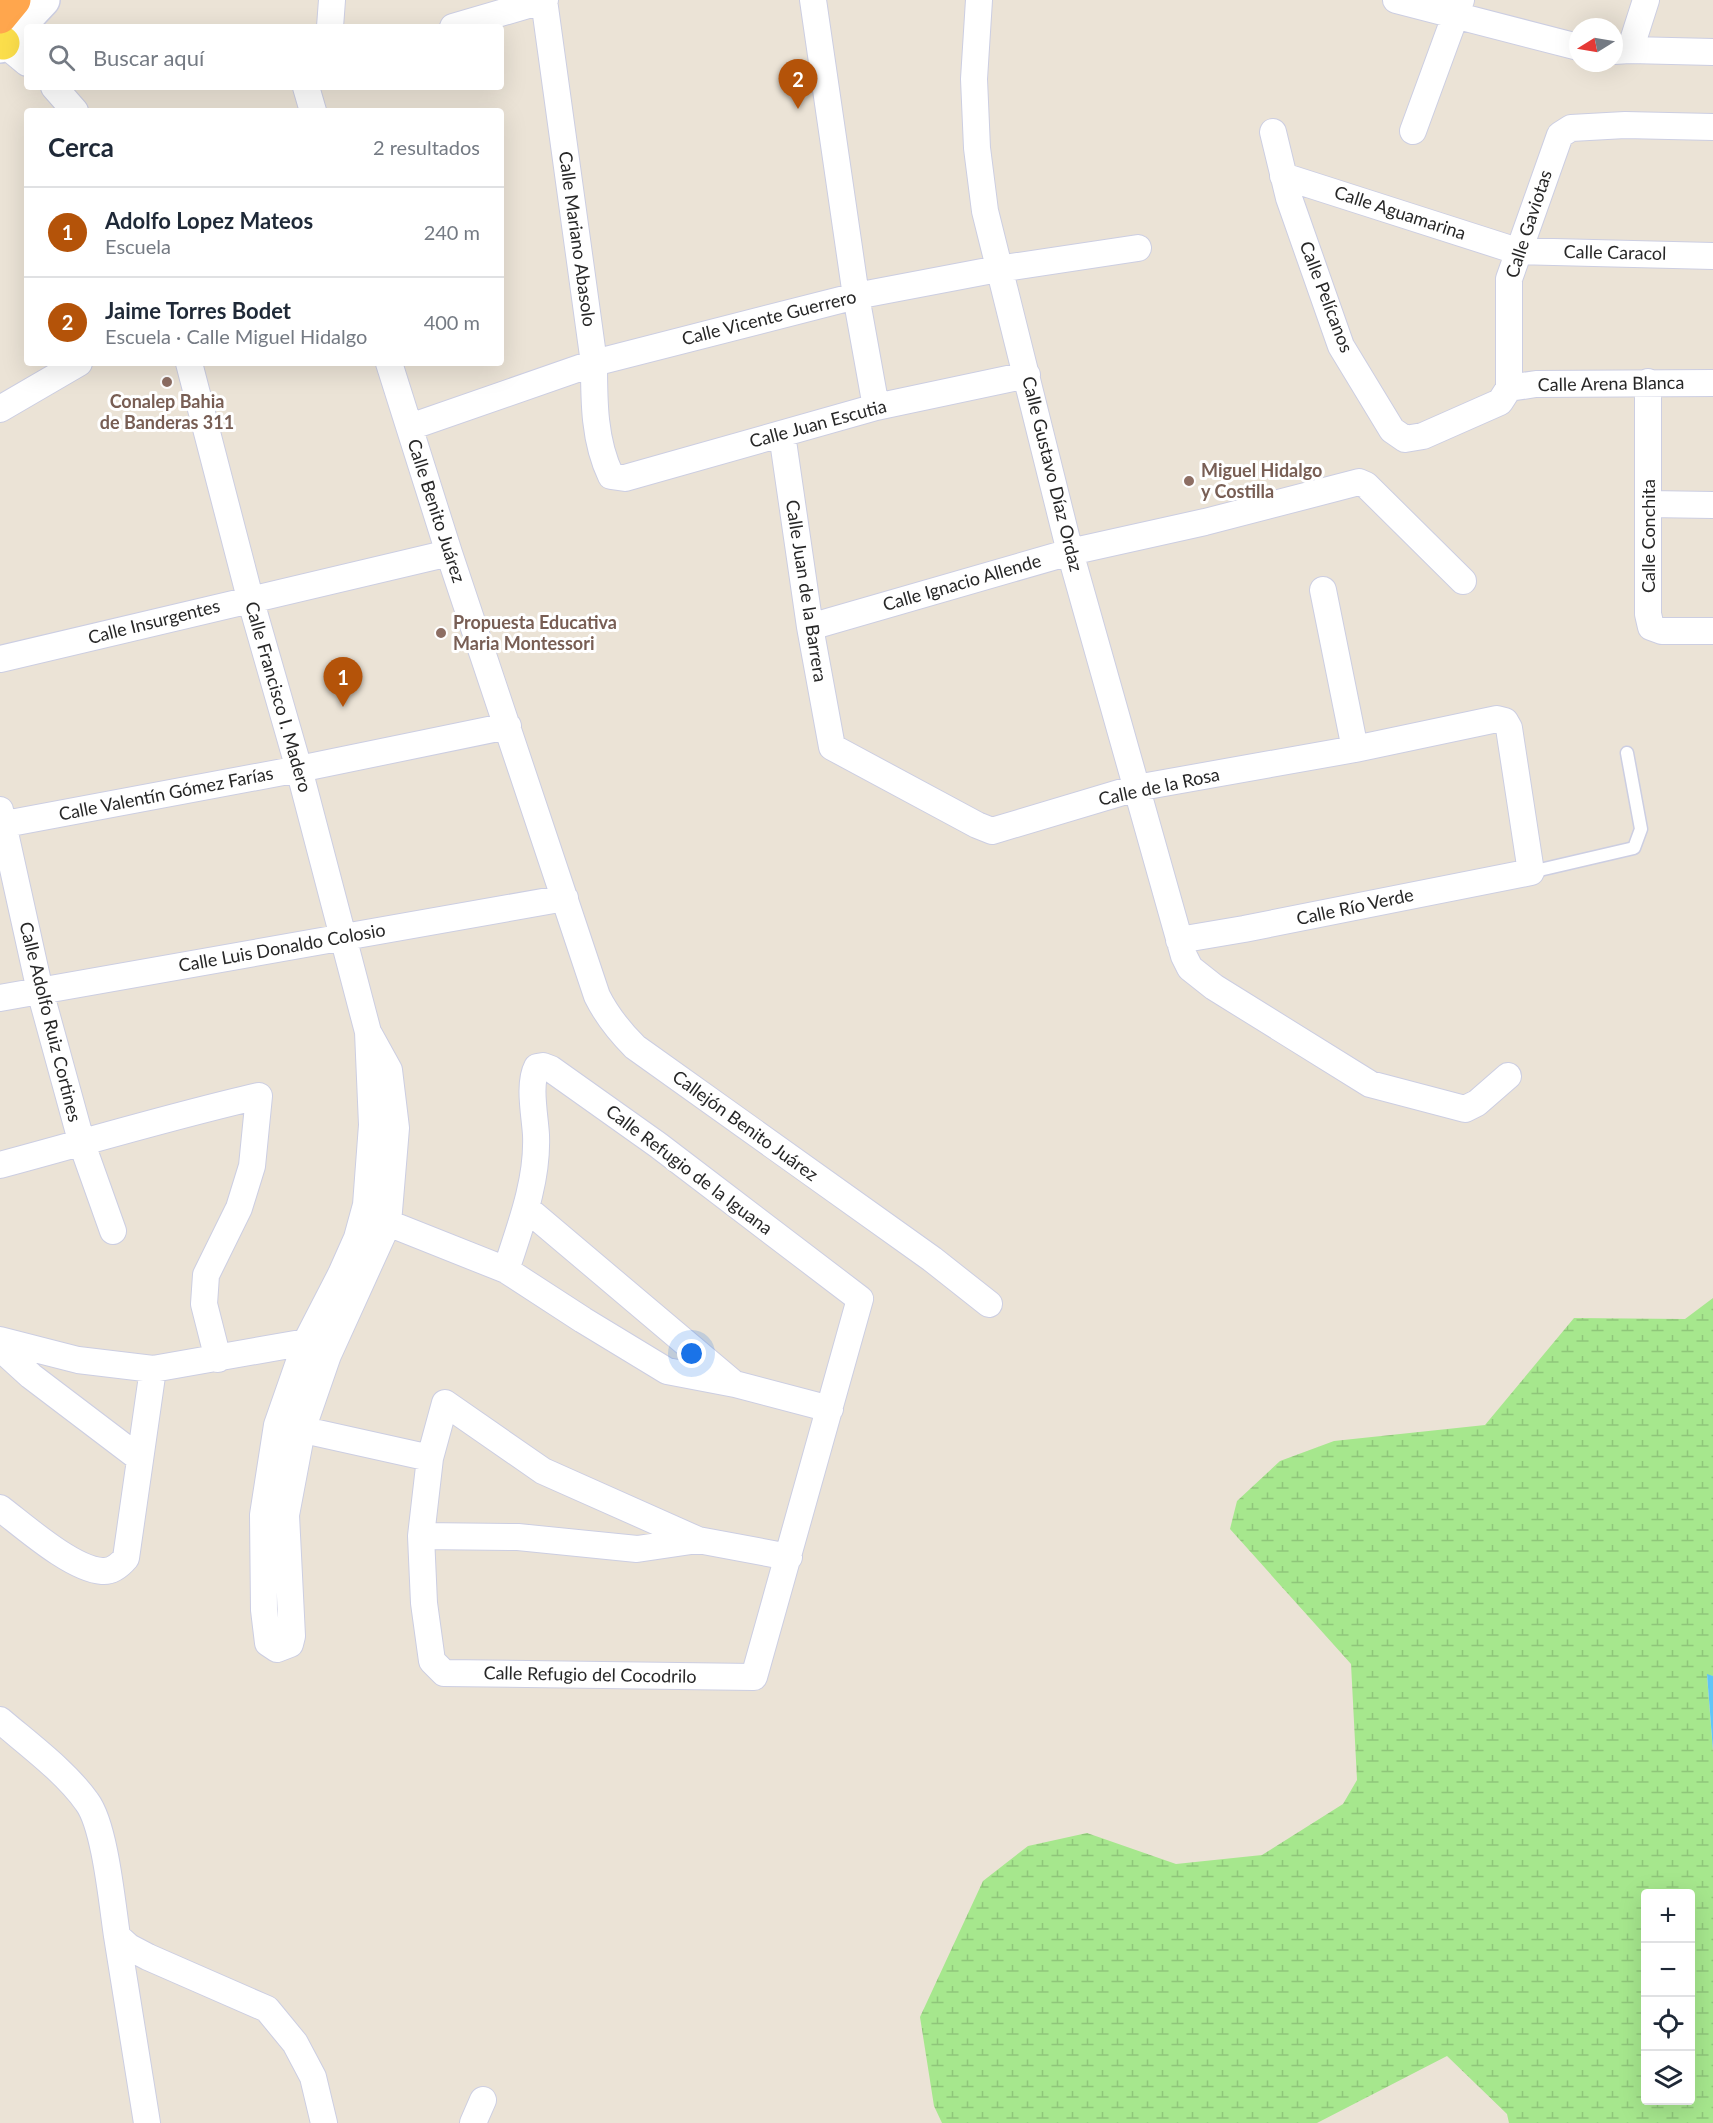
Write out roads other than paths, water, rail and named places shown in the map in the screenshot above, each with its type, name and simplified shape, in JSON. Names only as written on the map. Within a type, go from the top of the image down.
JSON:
[{"type":"highway","points":[[6,42],[14,0]]},
{"type":"main road","points":[[6,42],[44,0]]},
{"type":"street","points":[[330,24],[332,0]]},
{"type":"street","points":[[463,24],[545,0]]},
{"type":"street","name":"Calle Mariano Abasolo","points":[[545,0],[594,363],[594,413],[605,464],[611,476]]},
{"type":"street","points":[[813,0],[856,296],[876,407]]},
{"type":"street","name":"Calle Gustavo Díaz Ordaz","points":[[979,0],[974,79],[976,148],[985,211],[1070,552],[1184,956],[1190,968],[1214,987],[1370,1084],[1465,1109],[1477,1103],[1508,1076]]},
{"type":"street","points":[[1396,0],[1458,8],[1569,43]]},
{"type":"street","points":[[1623,48],[1646,0]]},
{"type":"street","points":[[1413,131],[1458,8]]},
{"type":"street","points":[[1623,50],[1713,52]]},
{"type":"street","points":[[57,90],[72,108]]},
{"type":"street","points":[[307,90],[312,108]]},
{"type":"street","name":"Calle Gaviotas","points":[[1509,388],[1509,279],[1517,251],[1560,135],[1571,128],[1625,125],[1713,128]]},
{"type":"street","name":"Calle Pelícanos","points":[[1273,132],[1289,198],[1341,346],[1392,430],[1405,439],[1422,436],[1500,402],[1509,388]]},
{"type":"street","name":"Calle Aguamarina","points":[[1283,176],[1517,251]]},
{"type":"street","name":"Calle Vicente Guerrero","points":[[410,427],[594,363],[856,296],[998,269],[1138,248]]},
{"type":"street","name":"Calle Caracol","points":[[1517,251],[1713,256]]},
{"type":"street","points":[[0,409],[74,366]]},
{"type":"street","name":"Calle Francisco I. Madero","points":[[190,366],[368,1032],[372,1125],[366,1205],[353,1247],[306,1342],[277,1425],[263,1515],[264,1610],[268,1643],[277,1649],[290,1644],[292,1636],[286,1515],[302,1430],[328,1355],[388,1223],[396,1128],[389,1070],[368,1032]]},
{"type":"street","name":"Calle Benito Juárez","points":[[390,366],[449,553],[565,898]]},
{"type":"street","name":"Calle Juan Escutia","points":[[611,476],[625,478],[876,407],[1027,375]]},
{"type":"street","name":"Calle Conchita","points":[[1648,382],[1648,614],[1651,627],[1662,631],[1713,631]]},
{"type":"street","name":"Calle Arena Blanca","points":[[1509,388],[1536,384],[1713,383]]},
{"type":"street","name":"Calle Juan de la Barrera","points":[[782,434],[810,627],[832,747]]},
{"type":"street","name":"Calle Ignacio Allende","points":[[810,627],[1070,552],[1205,522],[1359,482],[1366,485],[1463,581]]},
{"type":"street","points":[[1649,504],[1713,505]]},
{"type":"street","name":"Calle Insurgentes","points":[[0,659],[250,598],[449,553]]},
{"type":"street","points":[[1323,590],[1354,749]]},
{"type":"street","name":"Calle de la Rosa","points":[[832,747],[992,831],[1136,788],[1354,749],[1497,719],[1505,721],[1509,728],[1531,872]]},
{"type":"street","name":"Calle Valentín Gómez Farías","points":[[1,820],[299,769],[508,726]]},
{"type":"street","name":"Calle Adolfo Ruiz Cortines","points":[[1,820],[40,991],[82,1144],[113,1231]]},
{"type":"street","name":"Calle Río Verde","points":[[1179,940],[1531,872]]},
{"type":"street","name":"Calle Luis Donaldo Colosio","points":[[0,998],[565,898]]},
{"type":"street","name":"Callejón Benito Juárez","points":[[565,898],[601,1005],[617,1030],[635,1047],[932,1259],[989,1304]]},
{"type":"street","name":"Calle Refugio de la Iguana","points":[[506,1270],[531,1190],[536,1141],[532,1084],[533,1074],[537,1067],[543,1066],[551,1069],[658,1145],[860,1299],[811,1476]]},
{"type":"street","points":[[0,1165],[82,1144],[195,1110],[259,1096],[252,1167],[239,1208],[206,1275],[204,1304],[218,1359]]},
{"type":"street","points":[[526,1208],[735,1384]]},
{"type":"street","points":[[388,1223],[506,1270],[667,1371],[735,1384],[830,1409]]},
{"type":"street","points":[[0,1340],[78,1359],[153,1369],[336,1338]]},
{"type":"street","points":[[0,1348],[31,1377],[139,1458]]},
{"type":"street","points":[[0,1508],[77,1564],[104,1572],[118,1568],[126,1558],[153,1369]]},
{"type":"street","name":"Calle Refugio del Cocodrilo","points":[[789,1557],[698,1540],[543,1471],[445,1403],[430,1458],[421,1536],[424,1604],[432,1661],[444,1673],[754,1677],[789,1557],[811,1476]]},
{"type":"street","points":[[277,1425],[430,1458]]},
{"type":"street","name":"Calle Refugio del Cocodrilo","points":[[421,1536],[518,1537],[637,1549],[698,1540]]},
{"type":"street","points":[[0,1720],[56,1769],[88,1802],[99,1825],[147,2123]]},
{"type":"street","points":[[117,1935],[129,1947],[148,1957],[267,2009],[296,2043],[313,2077],[324,2123]]},
{"type":"lane","points":[[1531,872],[1634,848],[1641,829],[1627,753]]},
{"type":"water","points":[[1707,1674],[1713,1676],[1713,1751]]},
{"type":"place","name":"Jaime Torres Bodet","points":[[798,109]]},
{"type":"place","name":"Conalep Bahia de Banderas 311","points":[[167,382]]},
{"type":"place","name":"Miguel Hidalgo y Costilla","points":[[1189,481]]},
{"type":"place","name":"Propuesta Educativa Maria Montessori","points":[[441,633]]},
{"type":"place","name":"Adolfo Lopez Mateos","points":[[343,707]]}]
